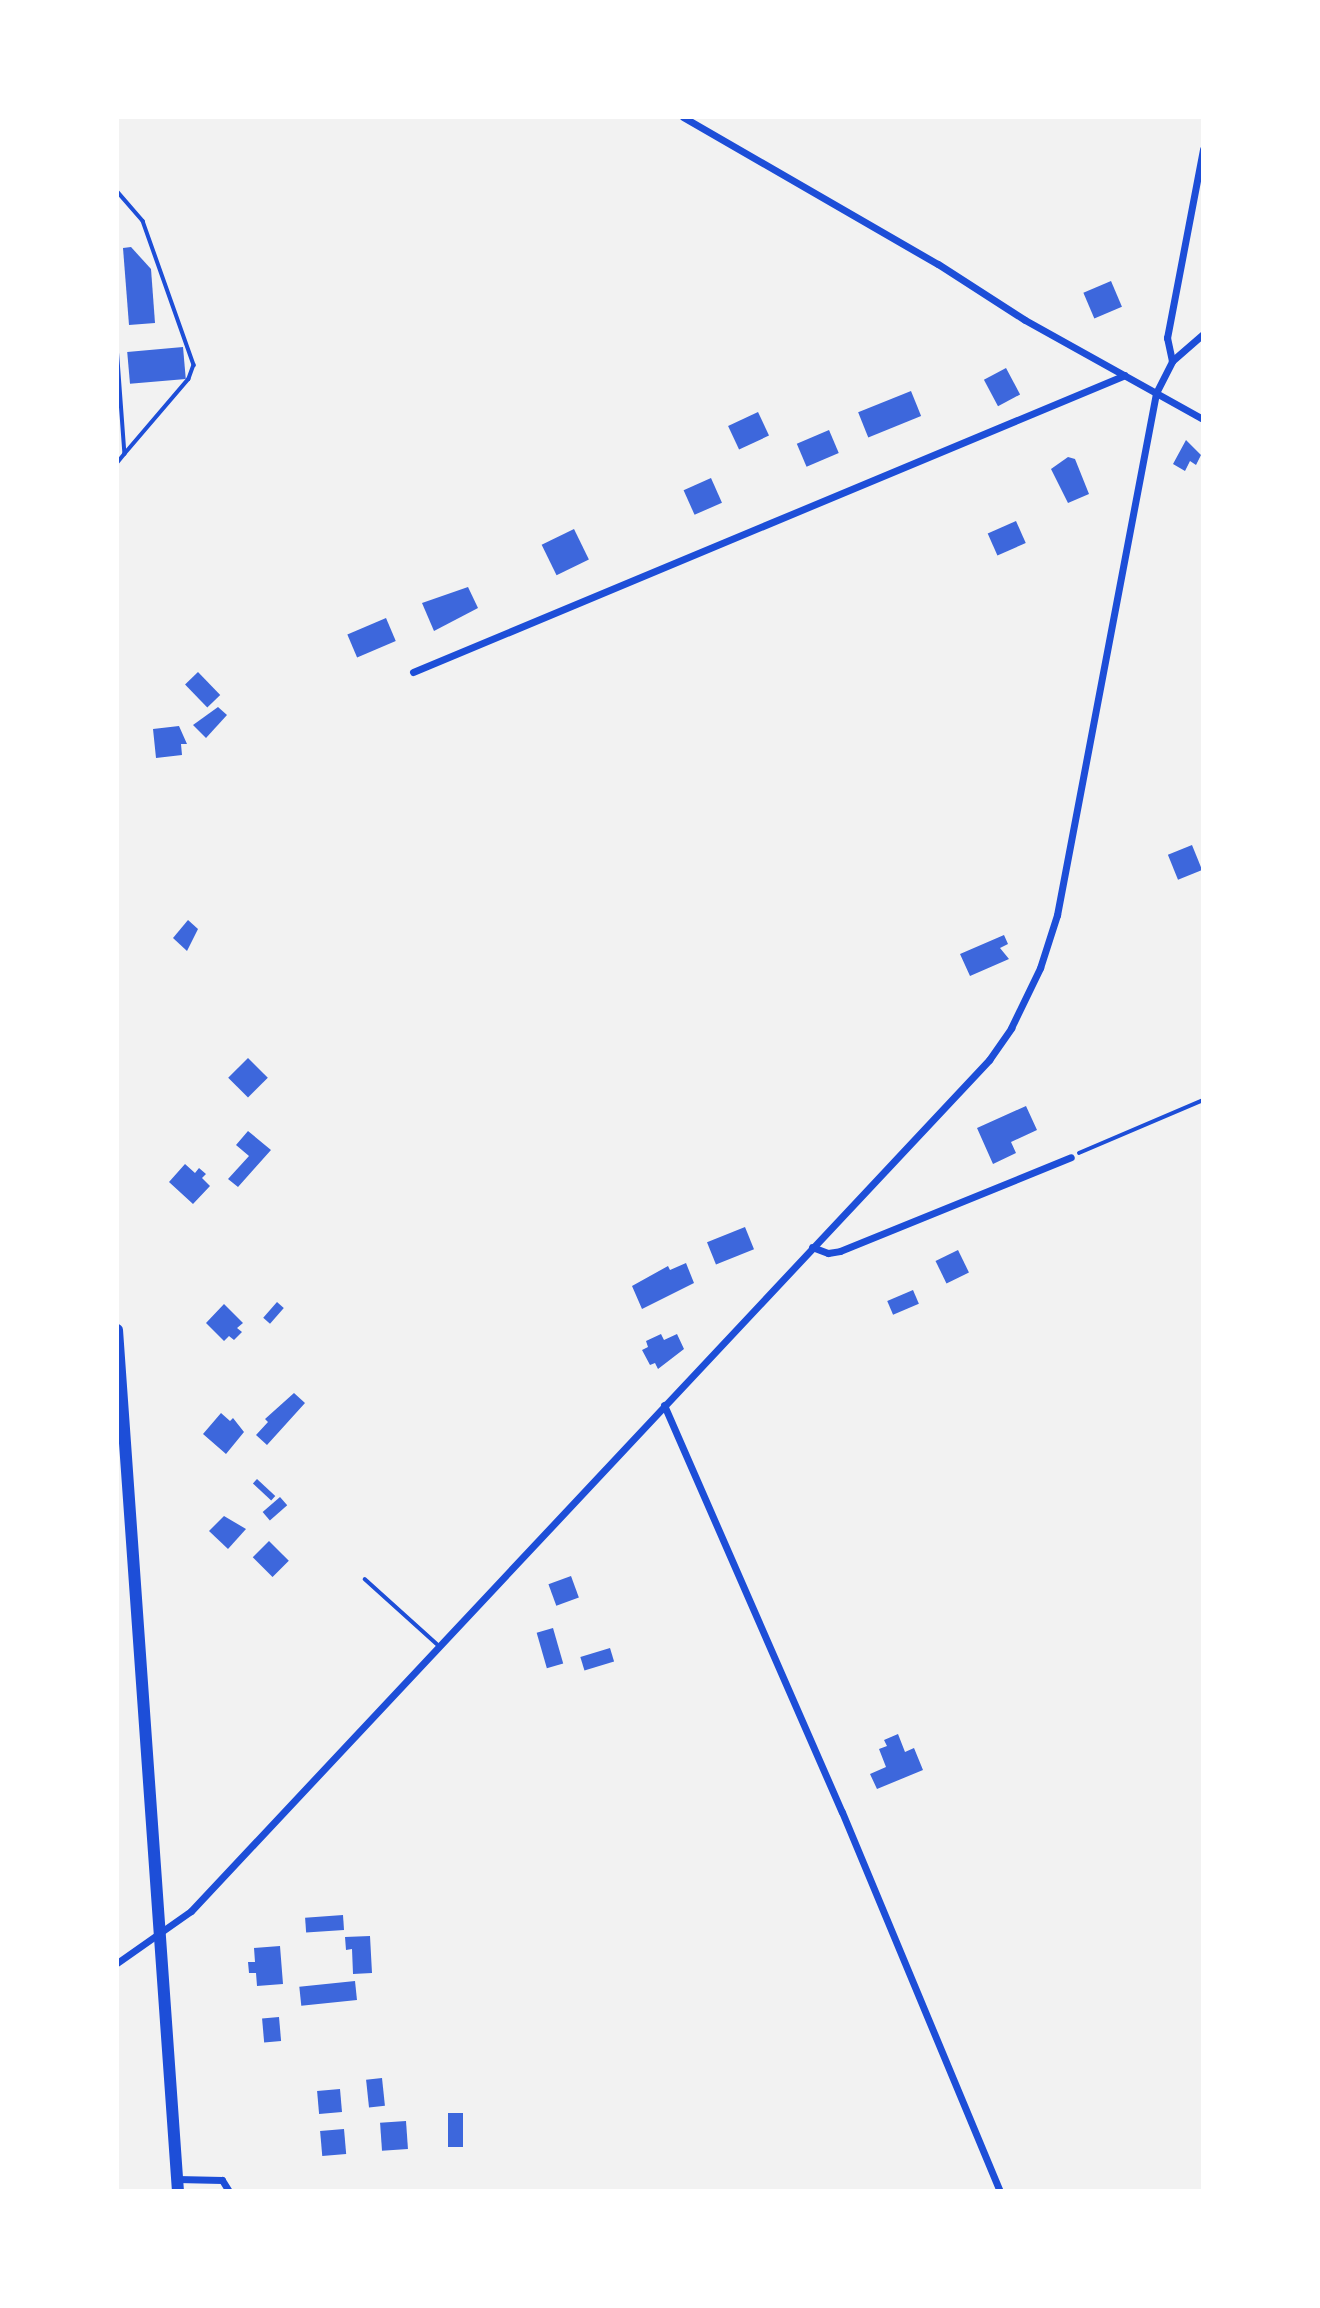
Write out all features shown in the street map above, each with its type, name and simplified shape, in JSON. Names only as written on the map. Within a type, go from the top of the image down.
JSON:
[{"type":"main road","points":[[117,1330],[178,2185]]},
{"type":"street","points":[[683,117],[1203,419]]},
{"type":"street","points":[[1172,361],[1167,338],[1203,149]]},
{"type":"street","points":[[117,1963],[191,1911],[438,1644],[989,1060],[1011,1028],[1040,968],[1057,915],[1156,393],[1172,361],[1203,334]]},
{"type":"street","points":[[413,672],[1125,375]]},
{"type":"street","points":[[812,1247],[828,1253],[840,1251],[1071,1157]]},
{"type":"street","points":[[664,1405],[837,1799],[1000,2191]]},
{"type":"street","points":[[178,2185],[222,2180],[229,2191]]},
{"type":"lane","points":[[117,191],[143,221],[194,365],[189,379],[117,464]]},
{"type":"lane","points":[[117,346],[125,454]]},
{"type":"lane","points":[[365,1579],[438,1644]]},
{"type":"path","points":[[1071,1157],[1203,1100]]},
{"type":"building","points":[[131,247],[151,269],[155,323],[129,325],[123,248]]},
{"type":"building","points":[[1111,281],[1122,307],[1094,318],[1083,293]]},
{"type":"building","points":[[183,347],[186,379],[130,384],[127,352]]},
{"type":"building","points":[[1006,368],[1020,394],[998,406],[984,380]]},
{"type":"building","points":[[911,391],[921,416],[868,437],[858,412]]},
{"type":"building","points":[[758,412],[769,436],[739,450],[728,426]]},
{"type":"building","points":[[829,430],[839,453],[807,467],[797,444]]},
{"type":"building","points":[[1186,440],[1201,455],[1196,465],[1190,461],[1185,471],[1173,464]]},
{"type":"building","points":[[1068,457],[1075,459],[1089,494],[1068,503],[1051,469]]},
{"type":"building","points":[[711,478],[722,503],[695,515],[684,490]]},
{"type":"building","points":[[1016,521],[1026,543],[997,556],[988,534]]},
{"type":"building","points":[[574,529],[589,560],[557,575],[542,545]]},
{"type":"building","points":[[468,587],[478,608],[434,631],[422,603]]},
{"type":"building","points":[[386,618],[396,641],[357,657],[347,634]]},
{"type":"building","points":[[198,672],[220,695],[207,708],[185,685]]},
{"type":"building","points":[[218,707],[227,715],[206,738],[193,725]]},
{"type":"building","points":[[179,726],[187,744],[181,744],[182,755],[156,758],[153,729]]},
{"type":"building","points":[[1192,845],[1202,870],[1178,880],[1168,855]]},
{"type":"building","points":[[188,920],[198,929],[187,951],[173,938]]},
{"type":"building","points":[[1004,935],[1008,944],[1000,948],[1009,959],[970,976],[960,954]]},
{"type":"building","points":[[248,1058],[268,1078],[248,1098],[228,1078]]},
{"type":"building","points":[[1026,1106],[1037,1130],[1011,1142],[1016,1153],[993,1164],[977,1128]]},
{"type":"building","points":[[248,1131],[271,1150],[238,1187],[228,1179],[249,1156],[236,1145]]},
{"type":"building","points":[[185,1164],[195,1173],[199,1168],[206,1174],[202,1178],[210,1186],[193,1204],[169,1182]]},
{"type":"building","points":[[745,1227],[754,1249],[716,1265],[707,1242]]},
{"type":"building","points":[[958,1250],[969,1272],[946,1283],[936,1261]]},
{"type":"building","points":[[686,1263],[694,1283],[642,1309],[632,1286],[668,1266],[670,1270]]},
{"type":"building","points":[[913,1290],[919,1304],[893,1315],[887,1301]]},
{"type":"building","points":[[277,1302],[284,1308],[270,1324],[263,1318]]},
{"type":"building","points":[[224,1304],[243,1323],[237,1328],[242,1332],[234,1340],[229,1336],[224,1341],[206,1323]]},
{"type":"building","points":[[661,1334],[664,1340],[677,1334],[684,1349],[658,1369],[655,1363],[650,1365],[642,1350],[648,1347],[646,1341]]},
{"type":"building","points":[[294,1393],[305,1403],[267,1445],[256,1435],[268,1422],[265,1419]]},
{"type":"building","points":[[221,1413],[230,1421],[233,1418],[244,1432],[226,1454],[203,1434]]},
{"type":"building","points":[[257,1479],[275,1496],[271,1500],[253,1483]]},
{"type":"building","points":[[280,1497],[287,1505],[270,1520],[263,1512]]},
{"type":"building","points":[[224,1516],[246,1529],[228,1549],[209,1531]]},
{"type":"building","points":[[269,1541],[289,1561],[273,1577],[253,1557]]},
{"type":"building","points":[[571,1576],[579,1598],[556,1606],[548,1584]]},
{"type":"building","points":[[553,1628],[563,1664],[547,1668],[537,1633]]},
{"type":"building","points":[[610,1648],[614,1661],[584,1670],[580,1657]]},
{"type":"building","points":[[898,1734],[905,1752],[914,1748],[923,1770],[877,1789],[870,1774],[886,1767],[879,1749],[887,1746],[884,1740]]},
{"type":"building","points":[[343,1915],[344,1930],[306,1933],[305,1918]]},
{"type":"building","points":[[370,1936],[372,1973],[353,1974],[352,1949],[346,1950],[345,1937]]},
{"type":"building","points":[[280,1946],[283,1984],[257,1986],[256,1973],[249,1973],[248,1962],[255,1962],[254,1948]]},
{"type":"building","points":[[355,1981],[357,2000],[301,2006],[299,1987]]},
{"type":"building","points":[[279,2017],[281,2041],[264,2042],[262,2018]]},
{"type":"building","points":[[382,2078],[385,2106],[369,2108],[366,2080]]},
{"type":"building","points":[[340,2089],[342,2112],[319,2114],[317,2091]]},
{"type":"building","points":[[448,2113],[463,2113],[463,2147],[448,2147]]},
{"type":"building","points":[[406,2121],[408,2149],[382,2151],[380,2123]]},
{"type":"building","points":[[344,2129],[346,2154],[322,2156],[320,2131]]}]
